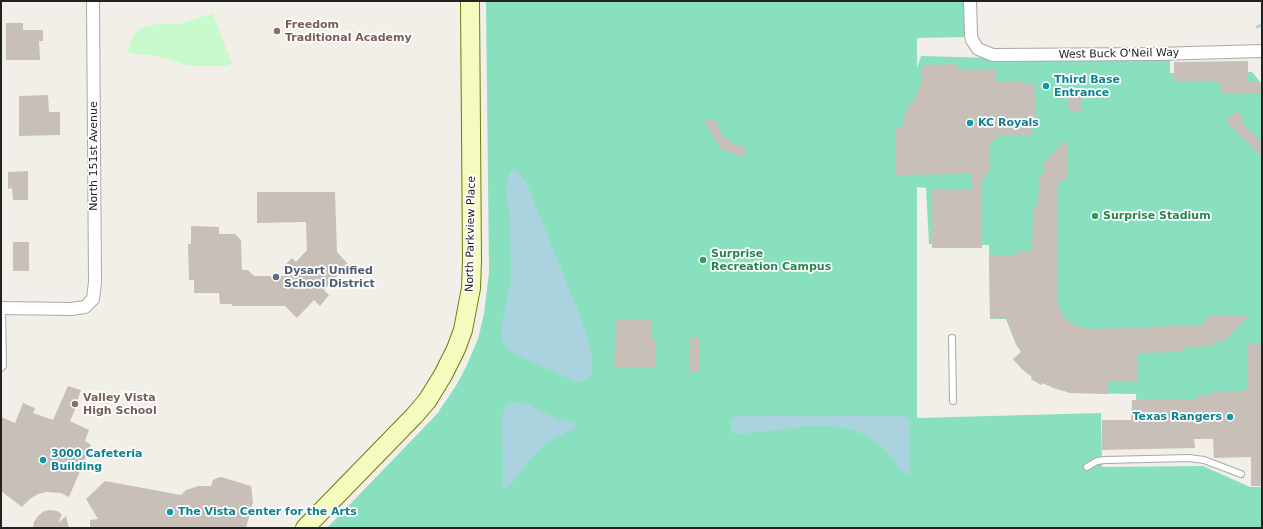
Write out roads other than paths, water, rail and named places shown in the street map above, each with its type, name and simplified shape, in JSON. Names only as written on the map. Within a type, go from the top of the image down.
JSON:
[{"type":"street","name":"North 151st Avenue","points":[[1,308],[64,309],[85,307],[93,299],[95,282],[93,1]]},
{"type":"street","name":"North Parkview Place","points":[[305,528],[428,401],[456,349],[463,330],[471,288],[472,261],[470,1]]},
{"type":"street","name":"West Buck O'Neil Way","points":[[970,1],[971,35],[975,45],[978,49],[993,55],[1156,54],[1262,51]]},
{"type":"lane","points":[[1,308],[3,366],[1,368]]},
{"type":"lane","points":[[952,338],[953,402]]},
{"type":"lane","points":[[1087,467],[1097,461],[1105,460],[1189,458],[1204,460],[1242,474]]},
{"type":"water","points":[[512,169],[517,169],[527,184],[586,333],[591,351],[592,373],[583,382],[577,382],[514,354],[505,346],[502,338],[501,330],[511,278],[510,224],[506,185],[509,173]]},
{"type":"water","points":[[509,403],[525,403],[560,420],[572,422],[576,425],[575,428],[553,439],[542,447],[512,483],[505,488],[503,486],[502,416],[505,407]]},
{"type":"water","points":[[736,416],[903,416],[908,418],[910,423],[910,472],[905,474],[886,450],[865,435],[851,429],[818,425],[734,434],[731,431],[731,420]]},
{"type":"waterway","points":[[1257,27],[1262,25]]},
{"type":"place","name":"Freedom Traditional Academy","points":[[277,31]]},
{"type":"place","name":"Third Base Entrance","points":[[1046,86]]},
{"type":"place","name":"KC Royals","points":[[970,123]]},
{"type":"place","name":"Surprise Stadium","points":[[1095,216]]},
{"type":"place","name":"Surprise Recreation Campus","points":[[703,260]]},
{"type":"place","name":"Dysart Unified School District","points":[[276,277]]},
{"type":"place","name":"Valley Vista High School","points":[[75,404]]},
{"type":"place","name":"Texas Rangers","points":[[1230,417]]},
{"type":"place","name":"3000 Cafeteria Building","points":[[43,460]]},
{"type":"place","name":"The Vista Center for the Arts","points":[[170,512]]}]
